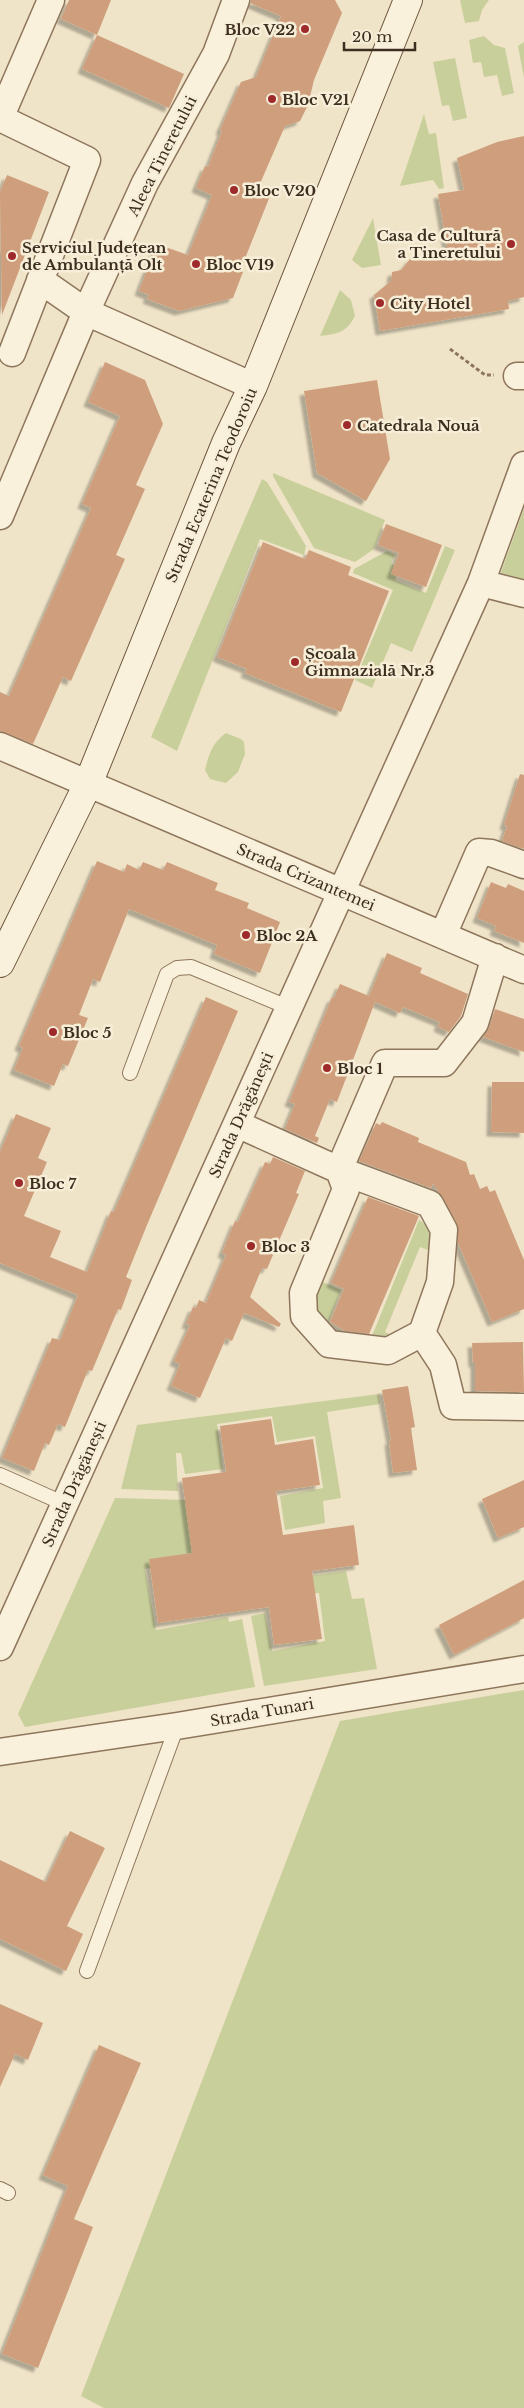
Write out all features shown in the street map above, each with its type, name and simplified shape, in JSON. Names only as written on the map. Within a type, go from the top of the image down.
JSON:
[{"type":"main road","name":"Strada Ecaterina Teodoroiu","points":[[0,963],[88,784],[226,443],[253,386],[408,0]]},
{"type":"street","points":[[12,353],[87,160],[0,118],[51,0]]},
{"type":"street","name":"Aleea Tineretului","points":[[0,516],[86,312],[145,183],[216,54],[236,0]]},
{"type":"street","points":[[40,280],[86,312],[253,386]]},
{"type":"street","name":"Strada Drăgănești","points":[[0,1647],[481,583],[524,465]]},
{"type":"street","points":[[481,583],[524,594]]},
{"type":"street","name":"Strada Crizantemei","points":[[0,746],[524,970]]},
{"type":"street","points":[[443,935],[480,852],[491,853],[524,865]]},
{"type":"street","points":[[237,1124],[339,1170],[430,1204],[444,1230],[440,1282],[422,1333],[388,1350],[328,1344],[304,1316],[303,1293],[346,1189],[339,1170],[385,1063],[444,1063],[475,1023],[495,957]]},
{"type":"street","points":[[422,1333],[443,1365],[453,1406],[524,1406]]},
{"type":"street","name":"Strada Tunari","points":[[0,1752],[177,1726],[524,1669]]},
{"type":"lane","points":[[130,1072],[167,974],[177,968],[191,967],[290,1008]]},
{"type":"lane","points":[[0,1475],[65,1504]]},
{"type":"lane","points":[[86,1971],[177,1726]]},
{"type":"path","points":[[450,349],[485,374],[520,376]]},
{"type":"green space","points":[[460,0],[489,0],[482,10],[479,21],[465,23]]},
{"type":"green space","points":[[484,36],[494,45],[505,48],[514,93],[502,96],[497,75],[484,77],[481,62],[473,63],[469,40]]},
{"type":"green space","points":[[524,42],[524,78],[518,46]]},
{"type":"green space","points":[[455,58],[467,118],[453,121],[449,105],[442,106],[433,62]]},
{"type":"green space","points":[[424,114],[429,134],[436,133],[444,188],[439,189],[433,180],[400,186]]},
{"type":"green space","points":[[373,218],[381,265],[362,268],[352,260]]},
{"type":"green space","points":[[340,290],[351,300],[355,316],[345,329],[320,336]]},
{"type":"green space","points":[[273,473],[385,520],[374,549],[355,562],[314,548]]},
{"type":"green space","points":[[262,479],[267,482],[306,546],[304,555],[260,539],[177,751],[151,737]]},
{"type":"green space","points":[[524,508],[524,587],[498,581]]},
{"type":"green space","points":[[445,546],[455,550],[412,652],[391,643],[372,688],[355,680],[393,590],[353,573],[354,569],[387,551],[395,555],[391,564],[400,567],[395,580],[426,593]]},
{"type":"green space","points":[[226,733],[244,742],[245,754],[238,772],[226,783],[210,779],[205,770],[212,749],[217,741]]},
{"type":"green space","points":[[419,1220],[428,1229],[431,1238],[431,1251],[420,1247],[385,1332],[389,1334],[384,1347],[370,1341]]},
{"type":"green space","points":[[314,1278],[341,1290],[328,1324],[315,1318]]},
{"type":"green space","points":[[379,1394],[380,1404],[327,1412],[341,1498],[323,1501],[325,1523],[285,1530],[280,1496],[323,1488],[315,1436],[277,1442],[272,1416],[217,1424],[223,1469],[185,1474],[181,1453],[176,1453],[178,1491],[121,1489],[137,1425]]},
{"type":"green space","points":[[115,1498],[189,1500],[258,1552],[145,1569],[156,1630],[228,1617],[229,1622],[242,1619],[255,1687],[25,1727],[18,1714]]},
{"type":"green space","points":[[346,1571],[352,1599],[364,1598],[377,1669],[264,1686],[251,1616],[265,1613],[272,1651],[325,1641],[319,1593],[304,1594],[302,1577]]},
{"type":"green space","points":[[524,1690],[524,2408],[104,2408],[81,2396],[340,1721]]},
{"type":"building","points":[[69,0],[111,0],[97,35],[61,19]]},
{"type":"building","points":[[251,0],[335,0],[342,13],[314,80],[308,105],[300,121],[285,126],[259,186],[272,191],[240,271],[243,272],[233,298],[179,311],[147,299],[149,295],[139,291],[157,244],[188,255],[212,195],[196,188],[205,166],[208,167],[222,131],[220,130],[241,82],[256,77],[281,16],[250,3]]},
{"type":"building","points":[[97,35],[184,74],[169,108],[82,69]]},
{"type":"building","name":"City Hotel","points":[[524,136],[524,297],[508,301],[509,309],[380,331],[374,295],[391,281],[392,272],[401,270],[411,258],[448,252],[438,194],[464,190],[457,158],[497,142]]},
{"type":"building","name":"Serviciul Județean de Ambulanță Olt","points":[[7,175],[49,192],[2,315],[0,192]]},
{"type":"building","points":[[105,362],[145,380],[163,424],[136,485],[145,489],[116,555],[125,559],[71,681],[63,677],[33,744],[0,731],[0,692],[9,696],[91,508],[82,504],[120,416],[88,402]]},
{"type":"building","name":"Catedrala Nouă","points":[[377,380],[390,459],[366,501],[317,473],[304,391]]},
{"type":"building","points":[[386,524],[442,545],[426,587],[391,574],[399,553],[378,545]]},
{"type":"building","points":[[263,542],[305,559],[309,550],[351,567],[348,575],[389,591],[341,712],[245,673],[247,669],[217,657]]},
{"type":"building","points":[[520,774],[524,775],[524,849],[502,841],[507,826],[504,825]]},
{"type":"building","points":[[97,861],[124,872],[127,864],[139,870],[143,862],[163,870],[167,862],[218,883],[215,890],[249,903],[247,908],[280,922],[260,973],[214,954],[217,945],[129,909],[100,982],[93,979],[79,1015],[88,1018],[68,1066],[63,1064],[54,1086],[14,1070],[23,1048],[19,1046]]},
{"type":"building","points":[[491,882],[506,888],[508,884],[524,891],[524,943],[494,931],[496,926],[477,918]]},
{"type":"building","points":[[387,953],[422,968],[420,973],[468,994],[461,1016],[449,1032],[438,1027],[440,1022],[403,1007],[400,1013],[375,1002],[337,1102],[330,1099],[315,1136],[319,1138],[317,1143],[285,1129],[295,1104],[289,1102],[332,997],[334,998],[340,984],[369,996]]},
{"type":"building","points":[[206,997],[238,1011],[126,1277],[132,1280],[121,1310],[118,1309],[92,1371],[88,1370],[65,1427],[58,1424],[49,1445],[45,1443],[34,1471],[2,1458],[52,1338],[60,1340],[78,1295],[0,1263],[0,1152],[16,1114],[51,1128],[38,1158],[47,1162],[24,1216],[61,1231],[50,1257],[87,1272],[111,1211],[114,1212]]},
{"type":"building","points":[[495,1009],[524,1019],[524,1052],[483,1037],[489,1028]]},
{"type":"building","points":[[492,1082],[524,1082],[524,1133],[491,1132]]},
{"type":"building","points":[[382,1122],[419,1138],[418,1142],[466,1162],[470,1175],[474,1174],[480,1189],[487,1186],[490,1192],[495,1190],[524,1260],[524,1309],[492,1322],[458,1243],[457,1223],[433,1183],[431,1188],[359,1161],[376,1123],[380,1125]]},
{"type":"building","name":"Bloc 3","points":[[273,1157],[305,1171],[296,1193],[299,1194],[267,1269],[262,1268],[250,1297],[281,1324],[279,1327],[244,1313],[232,1341],[226,1338],[200,1398],[171,1386],[180,1364],[174,1361],[190,1325],[186,1324],[193,1307],[196,1308],[199,1300],[206,1303],[226,1255],[222,1253],[235,1221],[238,1222],[265,1162],[270,1164]]},
{"type":"building","points":[[368,1197],[419,1216],[369,1334],[345,1331],[330,1322],[344,1289],[331,1283]]},
{"type":"building","points":[[523,1342],[524,1392],[475,1391],[475,1363],[473,1363],[472,1343]]},
{"type":"building","points":[[408,1386],[415,1427],[411,1428],[417,1470],[393,1473],[389,1441],[391,1440],[382,1390]]},
{"type":"building","points":[[271,1419],[275,1445],[313,1439],[320,1485],[276,1491],[283,1535],[354,1525],[359,1565],[312,1571],[322,1639],[274,1645],[269,1607],[158,1623],[149,1559],[192,1553],[182,1478],[226,1472],[220,1426]]},
{"type":"building","points":[[524,1480],[524,1527],[498,1538],[482,1499]]},
{"type":"building","points":[[524,1580],[524,1618],[454,1655],[439,1625]]},
{"type":"building","points":[[70,1831],[105,1848],[67,1926],[83,1934],[66,1971],[0,1939],[0,1860],[46,1882]]},
{"type":"building","points":[[0,2004],[43,2023],[28,2060],[15,2054],[0,2087]]},
{"type":"building","points":[[99,2045],[141,2063],[74,2219],[93,2227],[38,2368],[2,2354],[68,2186],[43,2175]]},
{"type":"place","name":"Bloc V22","points":[[305,29]]},
{"type":"place","name":"Bloc V21","points":[[272,99]]},
{"type":"place","name":"Bloc V20","points":[[234,190]]},
{"type":"place","name":"Casa de Cultură a Tineretului","points":[[511,244]]},
{"type":"place","name":"Serviciul Județean de Ambulanță Olt","points":[[12,256]]},
{"type":"place","name":"Bloc V19","points":[[196,264]]},
{"type":"place","name":"City Hotel","points":[[380,303]]},
{"type":"place","name":"Catedrala Nouă","points":[[347,425]]},
{"type":"place","name":"Școala Gimnazială Nr.3","points":[[295,662]]},
{"type":"place","name":"Bloc 2A","points":[[246,935]]},
{"type":"place","name":"Bloc 5","points":[[53,1032]]},
{"type":"place","name":"Bloc 1","points":[[327,1068]]},
{"type":"place","name":"Bloc 7","points":[[19,1183]]},
{"type":"place","name":"Bloc 3","points":[[251,1246]]}]
